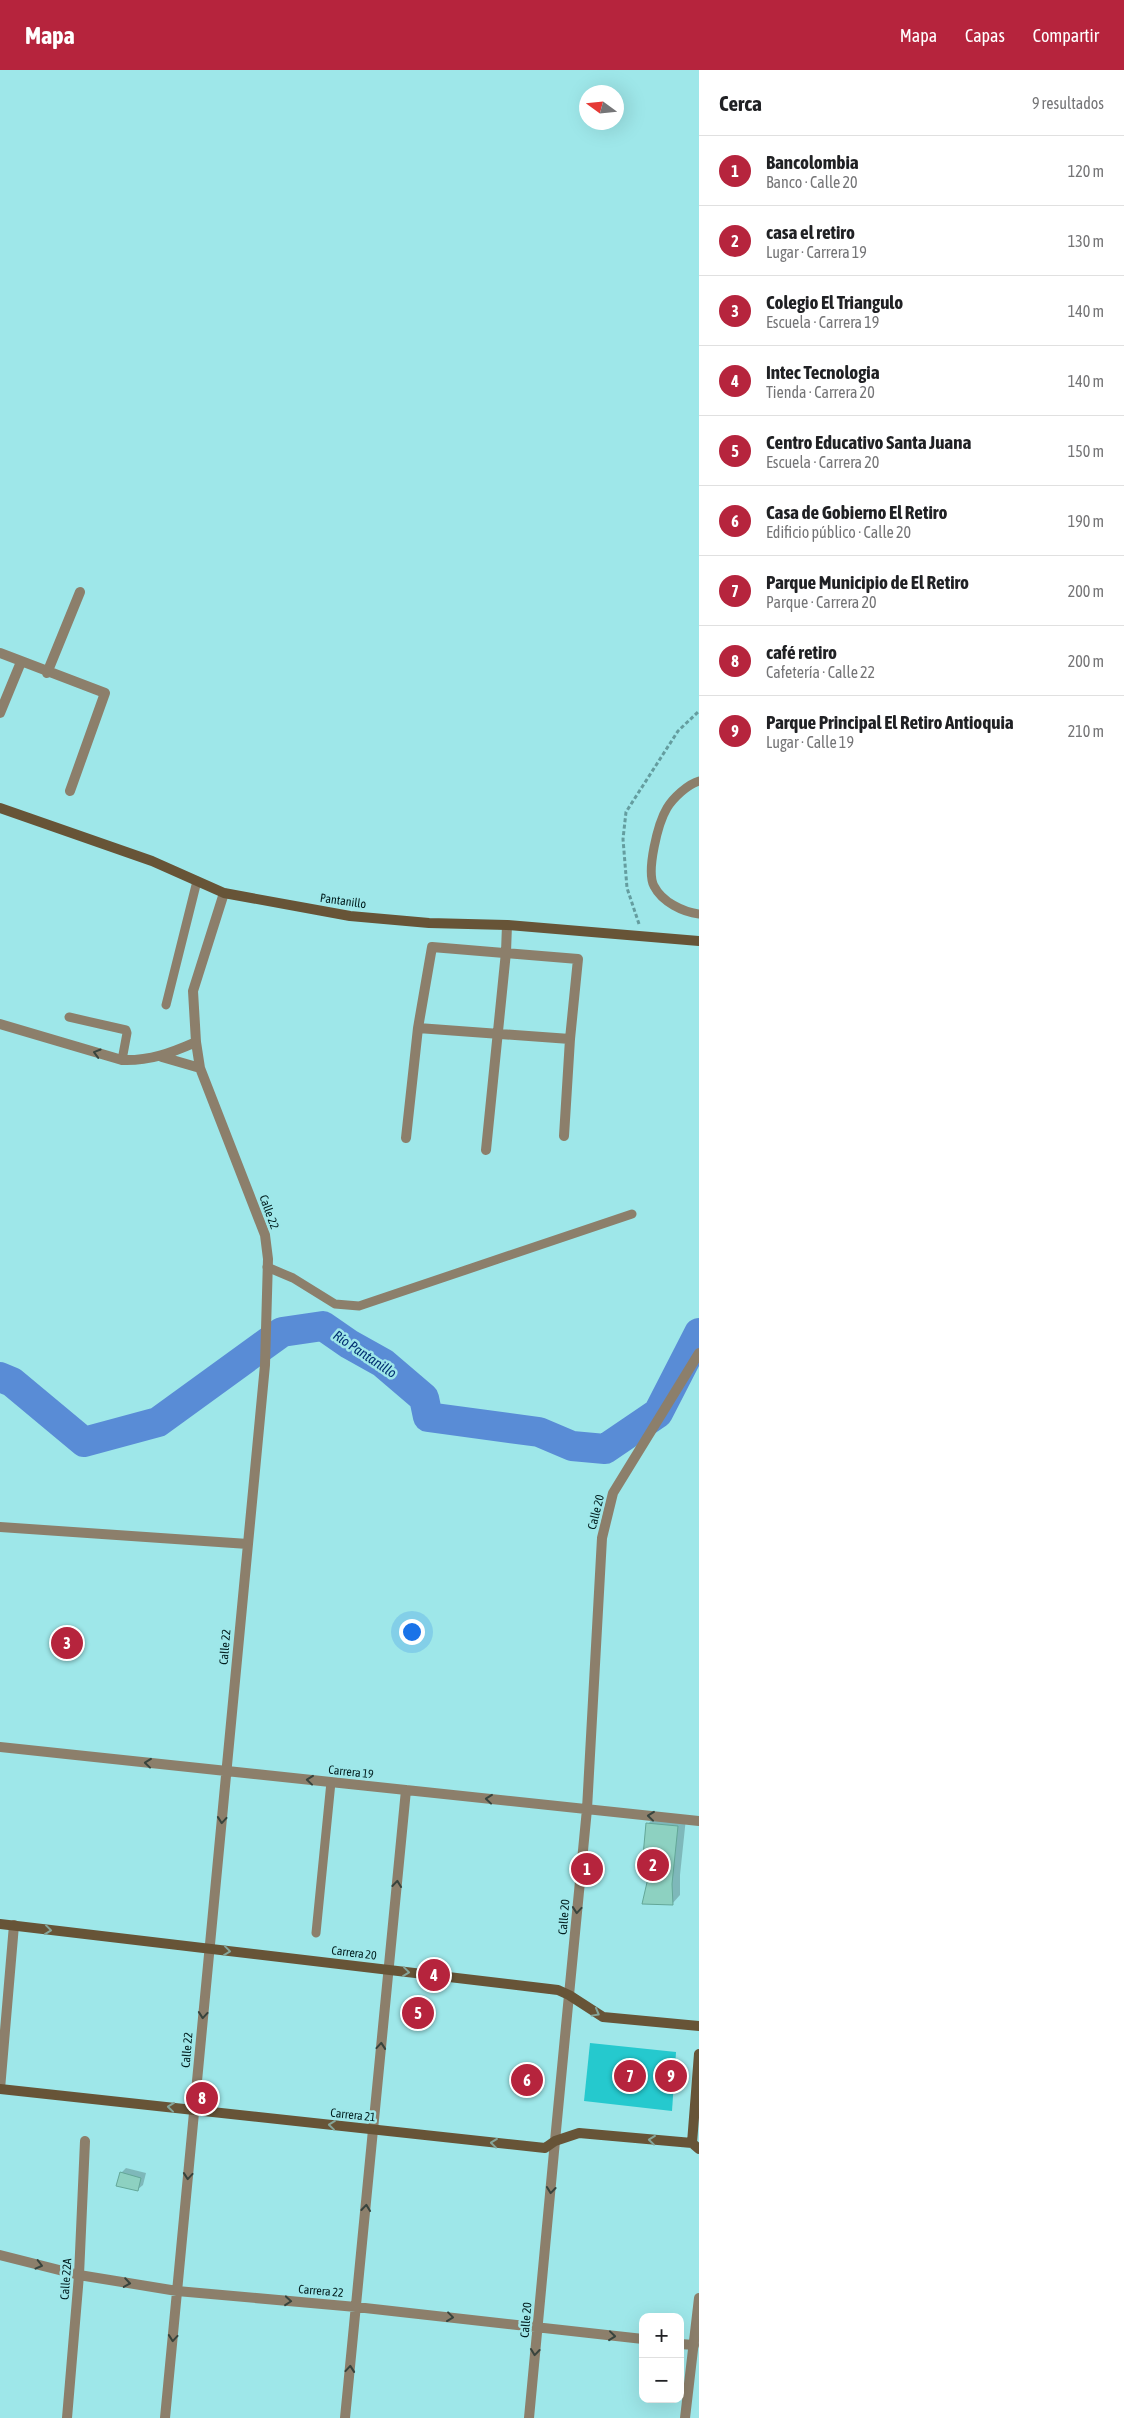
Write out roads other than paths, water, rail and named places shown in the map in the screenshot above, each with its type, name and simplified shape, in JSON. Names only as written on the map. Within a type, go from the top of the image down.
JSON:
[{"type":"main road","name":"Pantanillo","points":[[0,808],[152,861],[224,893],[350,916],[429,923],[507,925],[699,940]]},
{"type":"main road","name":"Carrera 20","points":[[0,1924],[558,1990],[603,2017],[699,2026]]},
{"type":"main road","points":[[696,2146],[699,2054]]},
{"type":"main road","name":"Carrera 21","points":[[0,2089],[545,2148],[555,2141],[579,2133],[696,2146]]},
{"type":"street","points":[[47,673],[80,592]]},
{"type":"street","points":[[0,653],[47,673],[105,693],[70,791]]},
{"type":"street","points":[[0,713],[21,662]]},
{"type":"street","name":"Calle 22","points":[[165,2418],[265,1365],[267,1267],[265,1235],[200,1068],[196,1042],[193,991],[224,893]]},
{"type":"street","points":[[486,1150],[496,1034],[506,952],[507,925]]},
{"type":"street","points":[[406,1138],[418,1028],[432,947],[578,959],[570,1039],[564,1136]]},
{"type":"street","points":[[0,1024],[122,1060],[138,1061],[162,1057],[196,1042]]},
{"type":"street","points":[[418,1028],[570,1039]]},
{"type":"street","points":[[162,1057],[200,1068]]},
{"type":"street","name":"Calle 20","points":[[529,2418],[587,1809],[602,1538],[613,1493],[699,1352]]},
{"type":"street","points":[[0,1528],[248,1544]]},
{"type":"street","name":"Carrera 19","points":[[0,1747],[699,1821]]},
{"type":"street","points":[[345,2418],[406,1790]]},
{"type":"street","points":[[0,2089],[14,1926]]},
{"type":"street","name":"Calle 22A","points":[[67,2418],[79,2275],[85,2141]]},
{"type":"street","name":"Carrera 22","points":[[0,2255],[79,2275],[177,2291],[356,2307],[639,2339]]},
{"type":"street","points":[[685,2418],[699,2298]]},
{"type":"street","points":[[684,2344],[694,2345]]},
{"type":"lane","points":[[699,780],[692,782],[667,807],[659,827],[650,869],[654,886],[667,900],[685,912],[699,914]]},
{"type":"lane","points":[[166,1005],[197,881]]},
{"type":"lane","points":[[69,1017],[126,1030],[122,1060]]},
{"type":"lane","points":[[267,1267],[293,1278],[335,1304],[359,1306],[632,1214]]},
{"type":"lane","points":[[316,1932],[332,1782]]},
{"type":"waterway","name":"Río Pantanillo","points":[[0,1377],[12,1382],[84,1442],[158,1422],[282,1332],[323,1326],[349,1344],[383,1363],[424,1398],[428,1417],[539,1432],[572,1446],[605,1449],[658,1413],[699,1333]]},
{"type":"place","name":"Colegio El Triangulo","points":[[67,1643]]},
{"type":"place","name":"casa el retiro","points":[[653,1865]]},
{"type":"place","name":"Bancolombia","points":[[587,1869]]},
{"type":"place","name":"Intec Tecnologia","points":[[434,1975]]},
{"type":"place","name":"Centro Educativo Santa Juana","points":[[418,2013]]},
{"type":"place","name":"Parque Municipio de El Retiro","points":[[630,2076]]},
{"type":"place","name":"Parque Principal El Retiro Antioquia","points":[[671,2076]]},
{"type":"place","name":"Casa de Gobierno El Retiro","points":[[527,2080]]},
{"type":"place","name":"café retiro","points":[[202,2098]]}]
